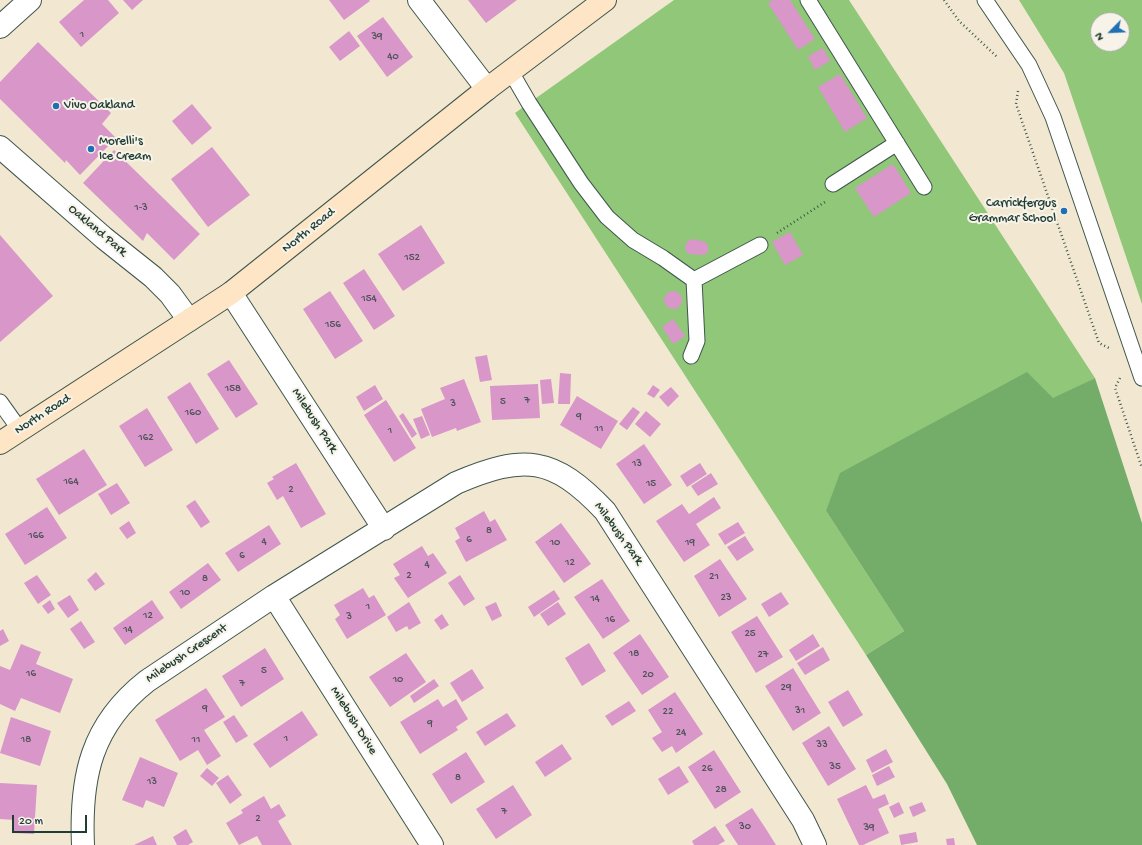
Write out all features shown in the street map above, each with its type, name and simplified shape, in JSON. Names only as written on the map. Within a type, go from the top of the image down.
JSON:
[{"type":"street","points":[[0,27],[30,0]]},
{"type":"street","points":[[419,0],[487,89]]},
{"type":"street","name":"North Road","points":[[0,443],[231,294],[487,89],[605,0]]},
{"type":"street","name":"Oakland Park","points":[[0,147],[104,238],[153,277],[170,294],[189,320]]},
{"type":"street","name":"Milebush Park","points":[[231,294],[384,529],[456,483],[481,472],[510,465],[537,464],[565,475],[591,496],[623,537],[803,820],[815,845]]},
{"type":"street","name":"Milebush Crescent","points":[[83,845],[82,808],[87,772],[100,737],[120,705],[147,681],[274,596],[384,529]]},
{"type":"street","name":"Milebush Drive","points":[[274,596],[432,845]]},
{"type":"lane","points":[[808,0],[924,187]]},
{"type":"lane","points":[[985,0],[1029,65],[1053,117],[1142,378]]},
{"type":"lane","points":[[511,72],[529,103],[577,176],[607,217],[633,240],[663,258],[694,280]]},
{"type":"lane","points":[[833,184],[897,144]]},
{"type":"lane","points":[[694,280],[760,244]]},
{"type":"lane","points":[[691,356],[697,342],[694,280]]},
{"type":"lane","points":[[0,402],[20,430]]},
{"type":"path","points":[[944,0],[959,21],[998,58]]},
{"type":"path","points":[[1019,85],[1016,104],[1099,344],[1116,352]]},
{"type":"path","points":[[760,244],[838,193],[833,184]]},
{"type":"path","points":[[1122,372],[1115,388],[1142,468]]},
{"type":"green space","points":[[674,0],[849,0],[1095,378],[826,511],[904,631],[866,655],[515,113]]},
{"type":"green space","points":[[1019,0],[1142,0],[1142,304],[1064,73]]},
{"type":"green space","points":[[1027,372],[1053,398],[1095,378],[1142,523],[1142,845],[977,845],[947,784],[866,655],[904,631],[826,511],[840,473]]},
{"type":"building","points":[[84,0],[108,0],[119,13],[81,47],[59,22]]},
{"type":"building","points":[[123,0],[143,0],[132,10]]},
{"type":"building","points":[[329,0],[369,0],[370,1],[344,20]]},
{"type":"building","points":[[468,0],[517,0],[486,23]]},
{"type":"building","points":[[773,0],[790,0],[815,39],[798,50],[768,3]]},
{"type":"building","points":[[383,17],[413,57],[387,77],[357,36]]},
{"type":"building","points":[[349,31],[360,46],[340,61],[329,47]]},
{"type":"building","name":"Vivo Oakland","points":[[38,42],[111,113],[102,124],[116,138],[80,175],[66,160],[65,163],[0,99],[0,82]]},
{"type":"building","points":[[823,48],[830,61],[815,70],[808,56]]},
{"type":"building","points":[[840,74],[867,118],[845,132],[818,87]]},
{"type":"building","points":[[192,104],[212,128],[192,145],[172,121]]},
{"type":"building","points":[[212,147],[250,195],[208,227],[171,179]]},
{"type":"building","points":[[114,150],[200,234],[174,260],[147,233],[143,241],[83,183]]},
{"type":"building","points":[[893,164],[911,193],[874,217],[855,188]]},
{"type":"building","points":[[421,225],[445,263],[403,291],[378,254]]},
{"type":"building","points":[[790,232],[803,255],[785,265],[772,242]]},
{"type":"building","points":[[0,235],[53,296],[0,342]]},
{"type":"building","points":[[693,239],[706,242],[708,252],[704,255],[689,254],[686,251],[685,246],[688,241]]},
{"type":"building","points":[[364,269],[395,316],[374,330],[343,283]]},
{"type":"building","points":[[330,291],[363,341],[335,359],[303,309]]},
{"type":"building","points":[[673,291],[679,294],[682,300],[679,306],[673,309],[667,306],[664,300],[667,294]]},
{"type":"building","points":[[673,319],[685,336],[673,344],[662,327]]},
{"type":"building","points":[[487,355],[492,380],[480,382],[475,357]]},
{"type":"building","points":[[229,360],[258,404],[236,418],[207,374]]},
{"type":"building","points":[[560,373],[571,374],[570,404],[558,404]]},
{"type":"building","points":[[464,379],[481,422],[457,431],[456,428],[432,437],[421,409],[445,399],[440,388]]},
{"type":"building","points":[[551,379],[554,403],[542,404],[540,380]]},
{"type":"building","points":[[190,382],[219,429],[196,444],[167,397]]},
{"type":"building","points":[[538,384],[540,418],[492,420],[490,386]]},
{"type":"building","points":[[375,385],[383,399],[364,411],[356,397]]},
{"type":"building","points":[[653,385],[660,390],[654,398],[647,394]]},
{"type":"building","points":[[671,387],[679,396],[668,407],[659,397]]},
{"type":"building","points":[[577,396],[618,421],[601,449],[560,425]]},
{"type":"building","points":[[386,400],[416,448],[394,462],[364,415]]},
{"type":"building","points":[[633,407],[640,412],[627,430],[619,424]]},
{"type":"building","points":[[147,408],[173,450],[145,467],[119,426]]},
{"type":"building","points":[[646,411],[661,424],[650,437],[635,424]]},
{"type":"building","points":[[403,413],[417,434],[412,438],[399,416]]},
{"type":"building","points":[[422,416],[430,435],[421,439],[413,419]]},
{"type":"building","points":[[644,444],[672,485],[644,504],[616,464]]},
{"type":"building","points":[[84,449],[107,485],[59,515],[36,479]]},
{"type":"building","points":[[296,463],[326,514],[301,528],[283,496],[277,500],[267,483],[274,479],[272,477]]},
{"type":"building","points":[[700,463],[707,474],[687,487],[680,476]]},
{"type":"building","points":[[711,473],[718,484],[698,496],[691,486]]},
{"type":"building","points":[[117,483],[130,503],[111,515],[98,494]]},
{"type":"building","points":[[714,497],[721,508],[696,524],[710,545],[684,562],[656,521],[682,504],[689,514]]},
{"type":"building","points":[[195,500],[210,522],[201,528],[186,506]]},
{"type":"building","points":[[47,507],[67,538],[25,565],[5,534]]},
{"type":"building","points":[[484,511],[490,522],[495,519],[507,540],[466,562],[455,541],[460,538],[455,528]]},
{"type":"building","points":[[129,521],[136,533],[127,539],[119,528]]},
{"type":"building","points":[[738,522],[745,533],[725,545],[718,534]]},
{"type":"building","points":[[561,523],[591,564],[564,583],[535,542]]},
{"type":"building","points":[[269,525],[281,544],[238,572],[225,553]]},
{"type":"building","points":[[745,536],[754,550],[737,561],[727,547]]},
{"type":"building","points":[[422,546],[428,556],[433,553],[447,573],[408,598],[394,578],[400,575],[393,564]]},
{"type":"building","points":[[720,559],[747,599],[719,617],[694,576]]},
{"type":"building","points":[[208,563],[221,580],[181,609],[169,592]]},
{"type":"building","points":[[96,572],[105,584],[95,591],[87,580]]},
{"type":"building","points":[[37,575],[51,595],[38,604],[24,583]]},
{"type":"building","points":[[460,575],[475,599],[464,606],[448,583]]},
{"type":"building","points":[[602,579],[630,621],[603,639],[574,597]]},
{"type":"building","points":[[363,588],[369,598],[374,595],[386,615],[347,639],[335,619],[340,615],[334,605]]},
{"type":"building","points":[[554,590],[560,599],[534,617],[528,607]]},
{"type":"building","points":[[781,592],[789,604],[769,617],[761,604]]},
{"type":"building","points":[[70,595],[79,610],[68,618],[57,603]]},
{"type":"building","points":[[50,600],[55,609],[48,614],[42,606]]},
{"type":"building","points":[[152,600],[164,618],[125,645],[113,628]]},
{"type":"building","points":[[409,602],[421,623],[409,630],[407,626],[396,632],[387,617]]},
{"type":"building","points":[[496,602],[502,616],[492,621],[485,607]]},
{"type":"building","points":[[558,602],[566,614],[548,626],[540,614]]},
{"type":"building","points":[[442,614],[449,625],[441,630],[434,620]]},
{"type":"building","points":[[757,616],[783,657],[756,673],[731,632]]},
{"type":"building","points":[[81,621],[95,642],[84,649],[70,629]]},
{"type":"building","points":[[3,629],[9,641],[0,646],[0,631]]},
{"type":"building","points":[[640,634],[669,677],[642,695],[613,653]]},
{"type":"building","points":[[813,634],[820,646],[796,661],[789,650]]},
{"type":"building","points":[[589,643],[606,671],[582,686],[565,658]]},
{"type":"building","points":[[21,644],[41,652],[36,664],[73,679],[60,713],[21,698],[15,711],[0,704],[0,666],[10,670]]},
{"type":"building","points":[[823,647],[830,660],[805,675],[797,663]]},
{"type":"building","points":[[265,648],[284,679],[241,707],[222,676]]},
{"type":"building","points":[[406,653],[426,682],[390,707],[369,677]]},
{"type":"building","points":[[793,668],[821,713],[793,731],[765,686]]},
{"type":"building","points":[[472,669],[484,688],[462,702],[450,683]]},
{"type":"building","points":[[434,679],[439,686],[414,703],[410,696]]},
{"type":"building","points":[[206,688],[225,717],[204,730],[221,756],[207,765],[198,750],[180,761],[155,720]]},
{"type":"building","points":[[848,690],[863,715],[843,727],[828,702]]},
{"type":"building","points":[[675,692],[703,734],[676,753],[672,746],[662,752],[652,738],[662,732],[648,710]]},
{"type":"building","points":[[438,699],[443,707],[456,699],[468,719],[456,727],[458,730],[420,754],[400,722]]},
{"type":"building","points":[[629,701],[636,711],[612,726],[605,716]]},
{"type":"building","points":[[302,711],[318,735],[270,768],[253,744]]},
{"type":"building","points":[[507,713],[516,726],[485,746],[476,732]]},
{"type":"building","points":[[234,715],[248,736],[236,743],[223,722]]},
{"type":"building","points":[[11,717],[51,731],[40,766],[0,753]]},
{"type":"building","points":[[829,726],[856,769],[828,786],[802,743]]},
{"type":"building","points":[[562,744],[572,759],[545,777],[535,762]]},
{"type":"building","points":[[886,749],[893,762],[872,773],[866,760]]},
{"type":"building","points":[[714,750],[741,792],[715,809],[688,767]]},
{"type":"building","points":[[466,752],[485,782],[451,804],[432,774]]},
{"type":"building","points":[[140,757],[178,773],[164,807],[146,800],[143,808],[122,800]]},
{"type":"building","points":[[679,766],[689,782],[668,795],[658,779]]},
{"type":"building","points":[[889,766],[895,777],[877,786],[872,775]]},
{"type":"building","points":[[207,768],[219,778],[212,786],[200,776]]},
{"type":"building","points":[[228,775],[242,795],[230,804],[216,783]]},
{"type":"building","points":[[0,783],[37,785],[34,834],[14,833],[14,820],[0,819]]},
{"type":"building","points":[[513,785],[532,815],[496,839],[476,809]]},
{"type":"building","points":[[866,785],[873,799],[885,794],[889,804],[878,809],[889,833],[863,845],[859,845],[837,799]]},
{"type":"building","points":[[264,796],[271,809],[279,804],[286,816],[278,821],[292,845],[262,845],[257,836],[239,845],[226,823],[243,813],[241,810]]},
{"type":"building","points":[[899,802],[904,813],[894,818],[889,807]]},
{"type":"building","points":[[922,802],[926,811],[913,817],[909,807]]},
{"type":"building","points":[[752,808],[776,845],[738,845],[725,825]]},
{"type":"building","points":[[715,826],[725,841],[718,845],[694,845],[692,841]]},
{"type":"building","points":[[186,829],[193,842],[188,845],[177,845],[173,837]]},
{"type":"building","points":[[916,832],[918,842],[901,845],[899,835]]},
{"type":"building","points":[[153,836],[157,845],[134,845]]},
{"type":"building","points":[[954,838],[955,845],[947,845],[946,839]]},
{"type":"place","name":"Vivo Oakland","points":[[56,106]]},
{"type":"place","name":"Morelli's Ice Cream","points":[[91,149]]},
{"type":"place","name":"Carrickfergus Grammar School","points":[[1064,211]]}]
